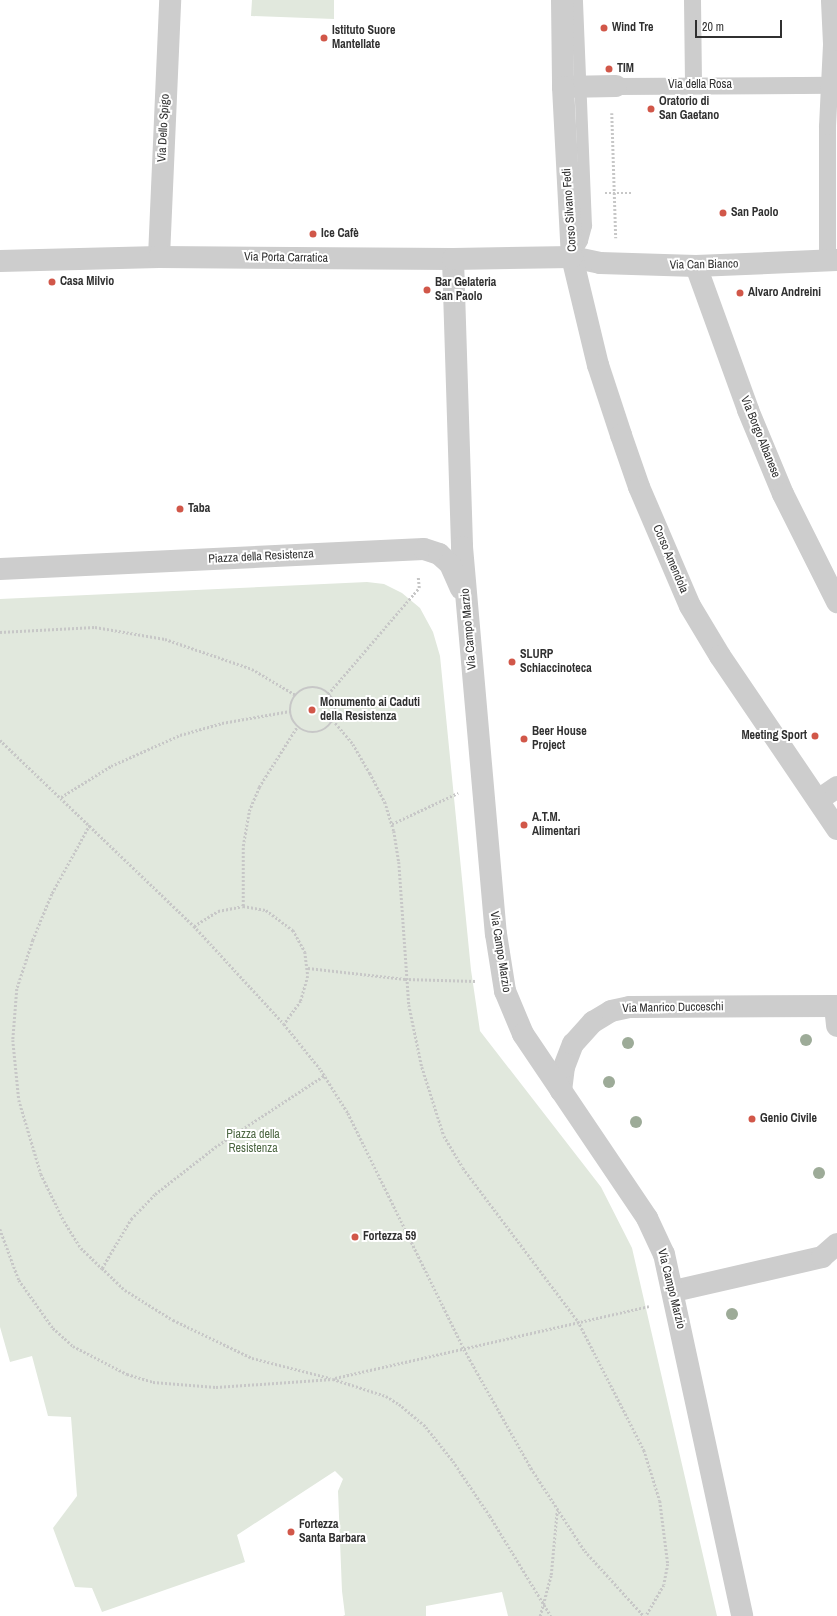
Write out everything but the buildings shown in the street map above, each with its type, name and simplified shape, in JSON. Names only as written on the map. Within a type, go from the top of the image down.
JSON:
[{"type":"street","name":"Via Dello Spigo","points":[[159,257],[170,0]]},
{"type":"street","name":"Corso Silvano Fedi","points":[[562,0],[571,87],[572,257]]},
{"type":"street","points":[[692,0],[693,84]]},
{"type":"street","points":[[829,0],[833,85],[832,260]]},
{"type":"street","name":"Via della Rosa","points":[[571,87],[693,84],[833,85]]},
{"type":"street","name":"Via Porta Carratica","points":[[0,261],[159,257],[453,259],[572,257]]},
{"type":"street","name":"Via Can Bianco","points":[[572,257],[600,264],[696,266],[832,260]]},
{"type":"street","name":"Corso Amendola","points":[[572,257],[598,365],[621,435],[674,570],[690,606],[720,656],[837,829]]},
{"type":"street","name":"Via Campo Marzio","points":[[453,259],[461,519],[496,934],[505,991],[523,1034],[647,1218],[664,1254],[674,1291],[742,1616]]},
{"type":"street","name":"Via Borgo Albanese","points":[[696,266],[748,410],[783,494],[837,602]]},
{"type":"street","name":"Piazza della Resistenza","points":[[0,569],[416,549],[431,550],[450,564],[459,579],[469,627]]},
{"type":"street","points":[[818,800],[837,787]]},
{"type":"street","name":"Via Manrico Ducceschi","points":[[561,1092],[564,1067],[573,1044],[593,1022],[611,1011],[630,1007],[836,1013]]},
{"type":"street","points":[[674,1291],[822,1257],[837,1244]]},
{"type":"lane","name":"Corso Silvano Fedi","points":[[571,87],[577,0]]},
{"type":"path","points":[[613,86],[616,240]]},
{"type":"path","points":[[600,193],[631,194]]},
{"type":"path","points":[[328,694],[419,588],[416,549]]},
{"type":"path","points":[[0,632],[95,627],[165,639],[252,669],[296,695]]},
{"type":"path","points":[[312,688],[328,694],[335,706],[333,720],[326,728],[317,733],[306,732],[297,727],[290,711],[296,695],[312,688]]},
{"type":"path","points":[[61,797],[111,766],[180,735],[222,722],[290,711]]},
{"type":"path","points":[[0,740],[194,926],[284,1024],[325,1075],[348,1113],[464,1349],[530,1468],[585,1551],[645,1616],[664,1585],[667,1553],[660,1501],[644,1450],[578,1321],[457,1159],[444,1136],[422,1067],[405,979],[399,862],[392,824],[385,802],[362,759],[333,720]]},
{"type":"path","points":[[243,906],[244,846],[249,811],[259,787],[297,727]]},
{"type":"path","points":[[392,824],[453,793],[483,790]]},
{"type":"path","points":[[90,825],[52,894],[33,940],[18,989],[13,1057],[19,1100],[41,1174],[64,1221],[81,1248],[125,1290],[173,1320],[252,1358],[333,1379],[386,1396],[426,1427],[490,1516],[551,1616]]},
{"type":"path","points":[[194,926],[218,911],[243,906],[266,910],[287,924],[302,944],[308,968],[304,994],[299,1006],[284,1024]]},
{"type":"path","points":[[308,968],[405,979],[472,980],[505,991]]},
{"type":"path","points":[[102,1268],[131,1219],[155,1194],[218,1145],[325,1075]]},
{"type":"path","points":[[0,1228],[19,1280],[53,1328],[73,1346],[127,1374],[153,1382],[216,1387],[333,1379],[646,1305]]},
{"type":"path","points":[[540,1616],[544,1606],[551,1575],[557,1510]]},
{"type":"green space","points":[[252,0],[334,0],[334,19],[251,16]]},
{"type":"green space","name":"Piazza della Resistenza","points":[[367,582],[384,584],[402,593],[420,608],[433,632],[440,656],[471,970],[480,1031],[601,1187],[632,1248],[717,1616],[508,1616],[502,1592],[426,1606],[426,1616],[343,1616],[345,1615],[342,1591],[338,1491],[343,1479],[335,1471],[237,1535],[245,1562],[102,1612],[92,1588],[75,1587],[53,1528],[77,1496],[71,1417],[48,1416],[32,1356],[10,1362],[0,1327],[0,599]]},
{"type":"place","name":"Wind Tre","points":[[604,28]]},
{"type":"place","name":"Istituto Suore Mantellate","points":[[324,38]]},
{"type":"place","name":"TIM","points":[[609,69]]},
{"type":"place","name":"Oratorio di San Gaetano","points":[[651,109]]},
{"type":"place","name":"San Paolo","points":[[723,213]]},
{"type":"place","name":"Ice Cafè","points":[[313,234]]},
{"type":"place","name":"Casa Milvio","points":[[52,282]]},
{"type":"place","name":"Bar Gelateria San Paolo","points":[[427,290]]},
{"type":"place","name":"Alvaro Andreini","points":[[740,293]]},
{"type":"place","name":"Taba","points":[[180,509]]},
{"type":"place","name":"SLURP Schiaccinoteca","points":[[512,662]]},
{"type":"place","name":"Monumento ai Caduti della Resistenza","points":[[312,710]]},
{"type":"place","name":"Meeting Sport","points":[[815,736]]},
{"type":"place","name":"Beer House Project","points":[[524,739]]},
{"type":"place","name":"A.T.M. Alimentari","points":[[524,825]]},
{"type":"place","name":"Genio Civile","points":[[752,1119]]},
{"type":"place","name":"Fortezza 59","points":[[355,1237]]},
{"type":"place","name":"Fortezza Santa Barbara","points":[[291,1532]]}]
